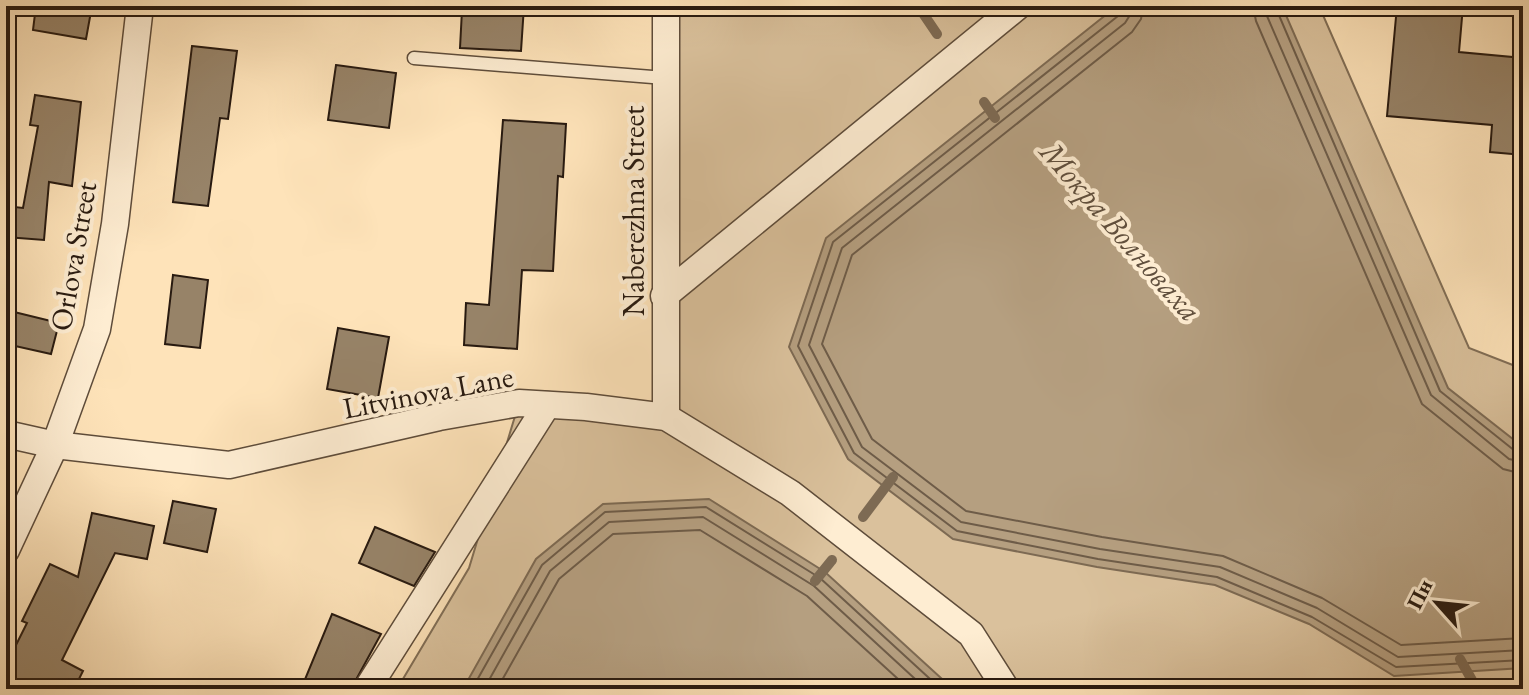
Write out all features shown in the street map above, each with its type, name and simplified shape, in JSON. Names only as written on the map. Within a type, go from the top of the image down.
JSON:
[{"type":"street","name":"Orlova Street","points":[[6,550],[55,445],[97,329],[115,224],[140,6]]},
{"type":"street","name":"Naberezhna Street","points":[[666,6],[666,417]]},
{"type":"street","points":[[664,296],[1018,6]]},
{"type":"street","name":"Litvinova Lane","points":[[6,434],[55,445],[229,465],[439,417],[519,403],[666,417],[790,493],[971,634],[1006,689]]},
{"type":"street","points":[[367,689],[547,405]]},
{"type":"lane","points":[[414,58],[665,78]]},
{"type":"shaded area","points":[[666,6],[1319,6],[1469,348],[1523,369],[1523,689],[397,689],[469,568],[519,403],[665,417]]},
{"type":"water","points":[[1117,6],[1282,6],[1448,388],[1523,447],[1523,668],[1394,676],[1309,624],[1215,585],[1097,567],[953,539],[848,459],[789,347],[826,238]]},
{"type":"water","points":[[709,499],[825,572],[953,689],[463,689],[536,559],[603,504]]},
{"type":"building","points":[[36,6],[92,6],[86,39],[33,30]]},
{"type":"building","points":[[469,6],[524,6],[521,51],[460,48],[462,10],[469,10]]},
{"type":"building","points":[[1397,6],[1463,6],[1459,52],[1523,58],[1523,155],[1490,152],[1492,125],[1387,116]]},
{"type":"building","points":[[192,46],[237,51],[228,119],[220,118],[208,206],[173,202]]},
{"type":"building","points":[[336,65],[396,73],[389,128],[328,120]]},
{"type":"building","points":[[35,95],[81,102],[72,186],[49,182],[44,240],[6,237],[6,206],[23,208],[38,126],[30,125]]},
{"type":"building","points":[[503,120],[566,124],[563,177],[558,176],[553,271],[522,270],[517,349],[464,345],[466,303],[489,305]]},
{"type":"building","points":[[173,275],[208,280],[200,348],[165,344]]},
{"type":"building","points":[[6,310],[59,323],[51,354],[6,344]]},
{"type":"building","points":[[338,328],[389,337],[378,398],[327,389]]},
{"type":"building","points":[[173,501],[216,509],[207,552],[164,543]]},
{"type":"building","points":[[92,513],[154,526],[147,559],[115,553],[62,660],[83,671],[74,689],[34,689],[6,675],[6,665],[27,623],[22,621],[50,564],[78,577]]},
{"type":"building","points":[[375,527],[435,552],[414,586],[359,563]]},
{"type":"building","points":[[332,614],[381,634],[351,689],[301,689]]},
{"type":"waterway","name":"Мокра Волноваха","points":[[918,6],[937,34]]},
{"type":"waterway","name":"Мокра Волноваха","points":[[984,102],[995,118]]},
{"type":"waterway","points":[[863,517],[893,477]]},
{"type":"waterway","points":[[815,581],[832,560]]},
{"type":"waterway","points":[[1460,659],[1477,689]]}]
